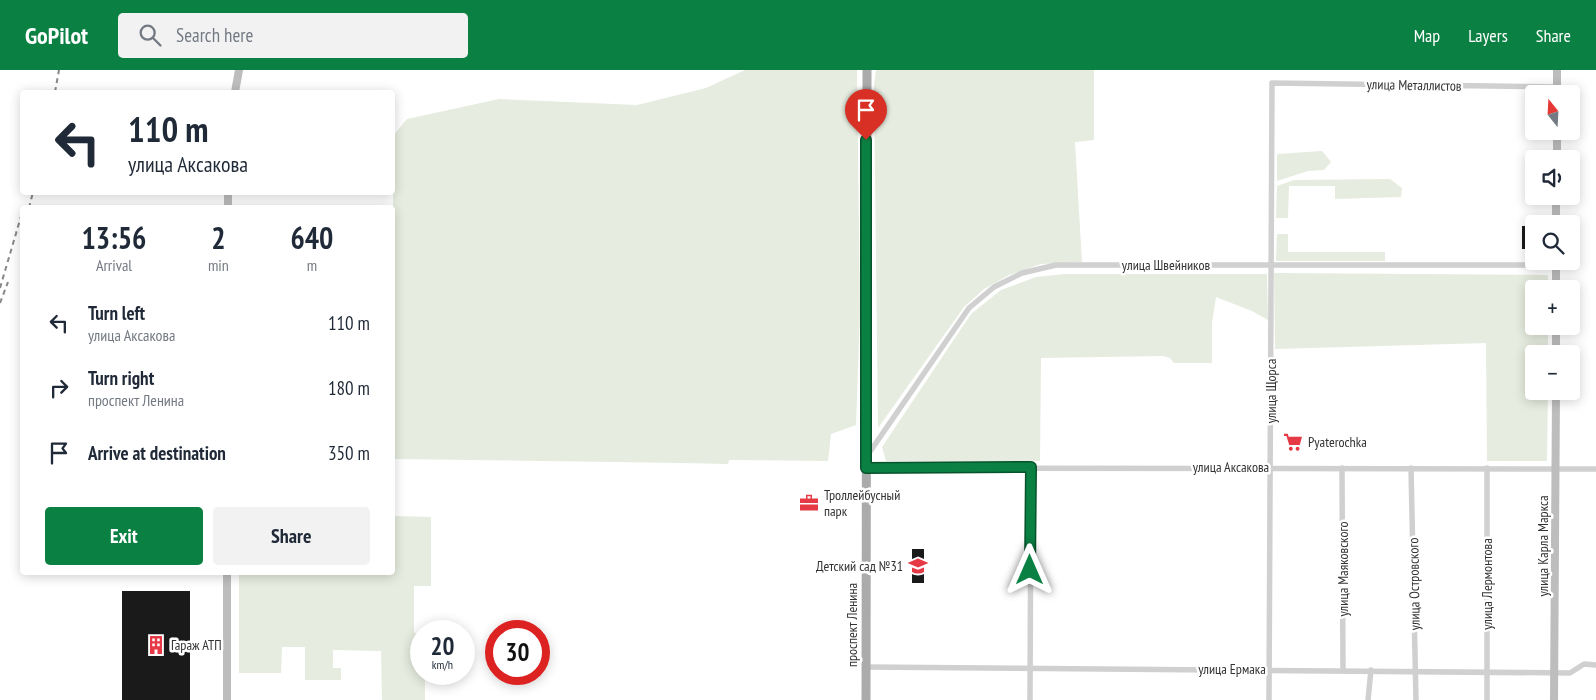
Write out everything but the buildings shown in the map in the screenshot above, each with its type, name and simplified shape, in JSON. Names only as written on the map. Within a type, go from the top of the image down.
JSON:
[{"type":"main road","points":[[235,90],[238,70]]},
{"type":"main road","name":"проспект Ленина","points":[[866,700],[867,70]]},
{"type":"main road","points":[[1557,70],[1557,85]]},
{"type":"main road","name":"улица Карла Маркса","points":[[1554,700],[1556,400]]},
{"type":"main road","points":[[227,575],[227,700]]},
{"type":"street","name":"улица Металлистов","points":[[1272,83],[1525,90]]},
{"type":"street","name":"улица Щорса","points":[[1269,700],[1272,83]]},
{"type":"street","name":"улица Швейников","points":[[866,458],[969,308],[994,287],[1022,272],[1056,265],[1525,263]]},
{"type":"street","name":"улица Аксакова","points":[[866,468],[1271,466],[1342,468],[1596,468]]},
{"type":"street","points":[[1030,700],[1031,467]]},
{"type":"street","name":"улица Маяковского","points":[[1342,468],[1343,670]]},
{"type":"street","name":"улица Островского","points":[[1411,468],[1416,700]]},
{"type":"street","name":"улица Лермонтова","points":[[1487,468],[1487,700]]},
{"type":"street","name":"улица Ермака","points":[[866,667],[1416,670],[1570,673],[1584,664],[1596,665]]},
{"type":"street","points":[[1368,700],[1371,670]]},
{"type":"shaded area","points":[[745,70],[857,70],[860,312],[856,425],[831,434],[828,461],[729,460],[728,464],[395,459],[395,205],[393,205],[393,195],[395,195],[395,134],[407,119],[499,99],[637,105],[706,88]]},
{"type":"shaded area","points":[[876,70],[1094,70],[1094,140],[1075,142],[1082,262],[1041,264],[1009,275],[984,289],[964,307],[878,428],[874,86]]},
{"type":"shaded area","points":[[1322,151],[1331,162],[1324,170],[1308,171],[1277,181],[1277,154]]},
{"type":"shaded area","points":[[1390,179],[1402,188],[1401,197],[1335,199],[1335,186],[1289,186],[1288,218],[1276,218],[1277,186],[1294,180]]},
{"type":"shaded area","points":[[1277,234],[1288,234],[1288,252],[1385,252],[1385,261],[1276,261]]},
{"type":"shaded area","points":[[1274,273],[1548,275],[1548,280],[1525,280],[1525,335],[1548,335],[1548,345],[1525,345],[1525,400],[1548,400],[1547,461],[1487,461],[1486,343],[1275,349]]},
{"type":"shaded area","points":[[1064,274],[1267,274],[1268,320],[1252,311],[1216,297],[1212,323],[1212,363],[1174,363],[1170,358],[1163,356],[1041,358],[1040,461],[886,461],[882,447],[971,314],[1001,290],[1036,277]]},
{"type":"shaded area","points":[[395,516],[431,517],[431,586],[414,586],[414,620],[410,620],[410,685],[425,685],[425,700],[382,700],[381,651],[333,650],[333,668],[341,668],[341,680],[305,680],[305,647],[282,647],[281,673],[239,673],[239,575],[395,575]]},
{"type":"railway","points":[[55,90],[59,70]]},
{"type":"railway","points":[[30,205],[32,195]]},
{"type":"railway","points":[[0,288],[20,220]]},
{"type":"railway","points":[[0,303],[8,282]]},
{"type":"place","name":"Pyaterochka","points":[[1293,442]]},
{"type":"place","name":"Троллейбусный парк","points":[[809,503]]},
{"type":"place","name":"Детский сад №31","points":[[918,566]]},
{"type":"place","name":"Гараж АТП","points":[[156,645]]},
{"type":"route","points":[[866,140],[866,468],[1031,467],[1030,570]]}]
